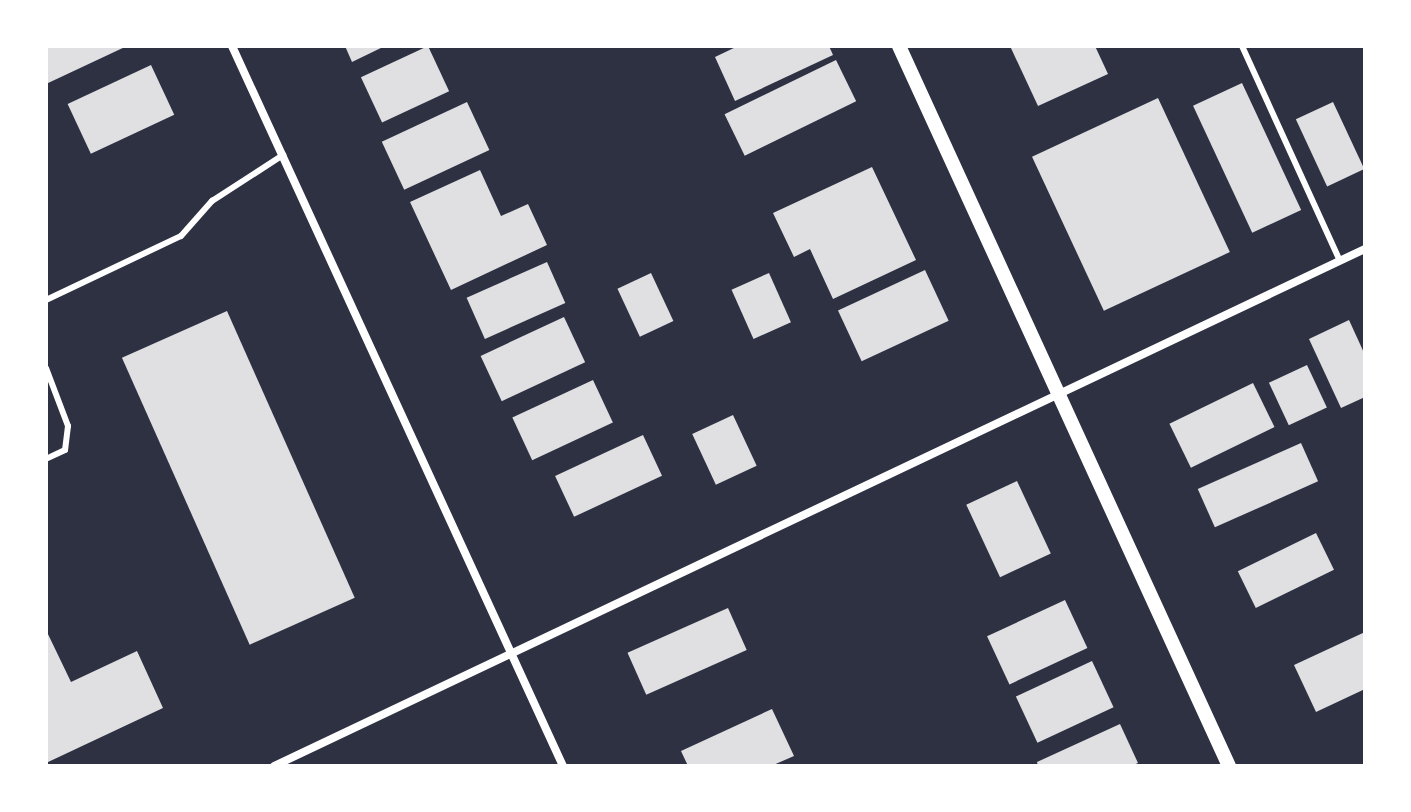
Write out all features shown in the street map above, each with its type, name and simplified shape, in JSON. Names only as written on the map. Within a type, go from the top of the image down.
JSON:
[{"type":"street","points":[[232,46],[563,766]]},
{"type":"street","points":[[899,46],[1229,766]]},
{"type":"street","points":[[274,766],[1365,249]]},
{"type":"lane","points":[[1242,46],[1340,261]]},
{"type":"lane","points":[[46,300],[181,236],[212,201],[283,155]]},
{"type":"lane","points":[[46,368],[68,426],[65,450],[46,459]]},
{"type":"building","points":[[46,46],[127,46],[46,84]]},
{"type":"building","points":[[345,46],[385,46],[352,62]]},
{"type":"building","points":[[428,46],[449,91],[382,123],[361,77]]},
{"type":"building","points":[[738,46],[829,46],[833,55],[735,101],[715,57]]},
{"type":"building","points":[[1010,46],[1095,46],[1108,74],[1038,106]]},
{"type":"building","points":[[836,60],[856,101],[745,156],[725,114]]},
{"type":"building","points":[[151,65],[174,115],[91,154],[68,104]]},
{"type":"building","points":[[1242,83],[1301,210],[1252,233],[1193,106]]},
{"type":"building","points":[[1158,98],[1230,252],[1104,311],[1032,157]]},
{"type":"building","points":[[467,102],[489,150],[404,190],[382,142]]},
{"type":"building","points":[[1333,102],[1364,169],[1327,186],[1296,119]]},
{"type":"building","points":[[872,167],[916,260],[833,299],[810,249],[794,257],[773,213]]},
{"type":"building","points":[[480,170],[501,216],[528,204],[547,245],[451,290],[410,202]]},
{"type":"building","points":[[547,262],[565,303],[485,339],[467,298]]},
{"type":"building","points":[[925,270],[949,321],[862,361],[838,311]]},
{"type":"building","points":[[651,273],[673,321],[640,337],[617,289]]},
{"type":"building","points":[[769,273],[791,322],[754,339],[732,290]]},
{"type":"building","points":[[227,311],[355,598],[250,645],[122,358]]},
{"type":"building","points":[[564,317],[585,362],[502,401],[481,356]]},
{"type":"building","points":[[1349,320],[1365,355],[1365,397],[1341,408],[1309,339]]},
{"type":"building","points":[[1307,365],[1327,408],[1289,425],[1269,383]]},
{"type":"building","points":[[593,380],[613,423],[532,460],[512,418]]},
{"type":"building","points":[[1253,383],[1274,427],[1191,468],[1169,424]]},
{"type":"building","points":[[733,415],[757,466],[716,485],[692,434]]},
{"type":"building","points":[[643,435],[662,476],[574,517],[555,476]]},
{"type":"building","points":[[1301,443],[1318,481],[1215,527],[1198,489]]},
{"type":"building","points":[[1017,481],[1051,554],[1000,577],[966,505]]},
{"type":"building","points":[[1316,533],[1334,570],[1256,608],[1238,571]]},
{"type":"building","points":[[1065,600],[1087,648],[1009,684],[987,636]]},
{"type":"building","points":[[728,608],[747,650],[646,695],[628,653]]},
{"type":"building","points":[[46,630],[71,682],[137,651],[163,708],[46,763]]},
{"type":"building","points":[[1365,632],[1365,689],[1316,712],[1294,665]]},
{"type":"building","points":[[1092,661],[1114,707],[1037,743],[1016,696]]},
{"type":"building","points":[[772,709],[794,756],[771,766],[688,766],[681,751]]},
{"type":"building","points":[[1120,724],[1138,763],[1131,766],[1038,766],[1037,762]]}]
